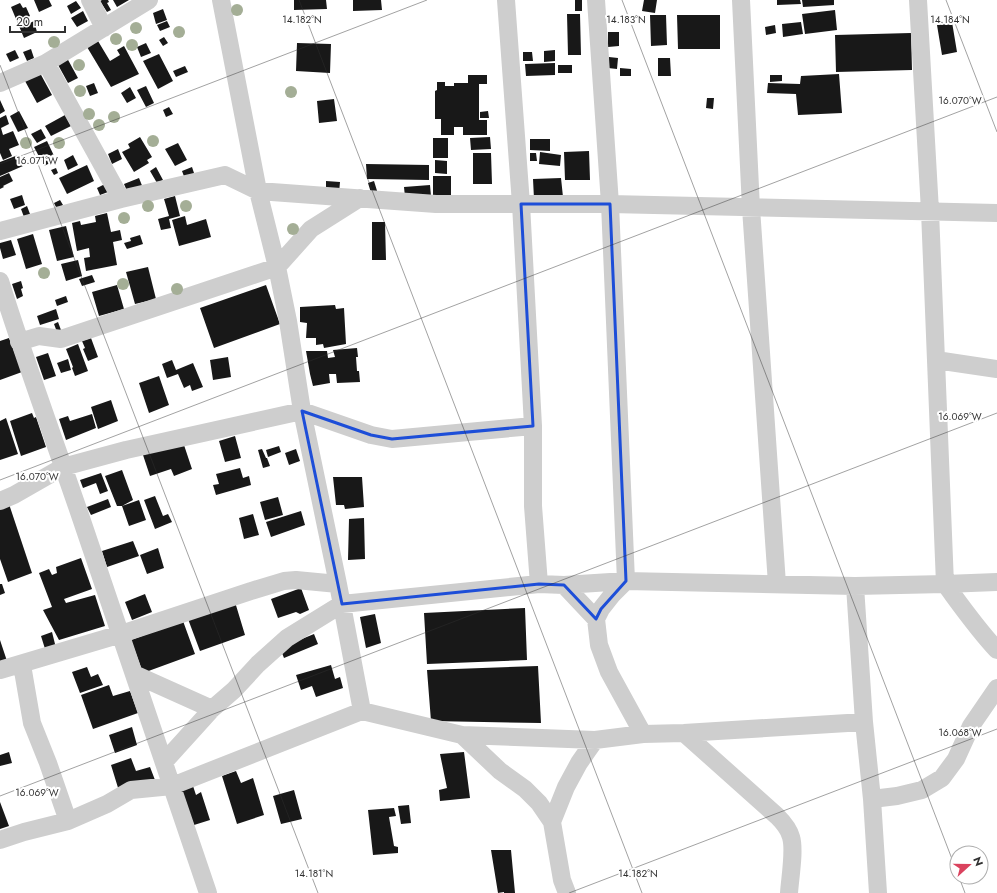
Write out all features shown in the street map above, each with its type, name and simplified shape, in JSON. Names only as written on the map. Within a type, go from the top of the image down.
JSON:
[{"type":"street","points":[[90,0],[104,28]]},
{"type":"street","points":[[0,83],[46,63],[149,0]]},
{"type":"street","points":[[221,0],[258,191],[277,267],[288,320],[302,412],[338,584],[362,711]]},
{"type":"street","points":[[506,0],[521,204],[533,426],[533,506],[539,584]]},
{"type":"street","points":[[596,0],[610,204],[626,581],[601,609],[596,620],[599,645],[609,672],[643,734]]},
{"type":"street","points":[[741,0],[751,208],[777,584]]},
{"type":"street","points":[[918,0],[930,211],[945,584],[968,613],[984,637],[997,650]]},
{"type":"street","points":[[46,63],[121,199]]},
{"type":"street","points":[[0,231],[121,199],[225,175],[258,191],[436,204],[610,204],[997,213]]},
{"type":"street","points":[[19,342],[39,336],[60,339],[277,267],[311,229],[360,198]]},
{"type":"street","points":[[2,291],[208,893]]},
{"type":"street","points":[[936,360],[997,370]]},
{"type":"street","points":[[0,501],[14,495],[63,467],[126,450],[302,412],[371,435],[392,438],[533,426]]},
{"type":"street","points":[[0,670],[120,634],[284,581],[296,580],[338,584]]},
{"type":"street","points":[[164,762],[212,709],[234,690],[258,664],[287,638],[342,604],[539,584],[564,585],[626,581],[855,586],[997,582]]},
{"type":"street","points":[[564,585],[596,620]]},
{"type":"street","points":[[855,586],[878,893]]},
{"type":"street","points":[[22,664],[32,722],[68,821]]},
{"type":"street","points":[[134,674],[212,709]]},
{"type":"street","points":[[872,799],[897,796],[922,790],[942,778],[956,759],[972,726],[997,688]]},
{"type":"street","points":[[0,840],[24,832],[68,821],[107,804],[131,790],[172,786],[362,711],[462,735],[595,740],[643,734],[684,733],[864,722]]},
{"type":"street","points":[[684,733],[777,816],[786,826],[791,836],[792,848],[789,893]]},
{"type":"street","points":[[462,735],[500,771],[525,789],[539,803],[552,822],[562,880],[567,893]]},
{"type":"street","points":[[552,822],[566,787],[579,763],[595,740]]},
{"type":"highlighted area","points":[[521,204],[610,204],[626,581],[601,609],[596,619],[564,585],[539,584],[342,604],[302,411],[371,435],[392,439],[533,426]]},
{"type":"building","points":[[34,0],[49,0],[52,6],[39,12]]},
{"type":"building","points":[[108,0],[109,2],[107,3],[111,10],[107,12],[100,1]]},
{"type":"building","points":[[113,0],[129,0],[117,7]]},
{"type":"building","points":[[294,0],[326,0],[327,9],[294,10]]},
{"type":"building","points":[[353,0],[381,0],[382,10],[353,11]]},
{"type":"building","points":[[575,0],[582,0],[582,11],[575,11]]},
{"type":"building","points":[[644,0],[657,0],[655,13],[642,11]]},
{"type":"building","points":[[777,0],[800,0],[801,4],[777,5]]},
{"type":"building","points":[[802,0],[834,0],[834,5],[803,7]]},
{"type":"building","points":[[76,1],[81,8],[71,14],[67,6]]},
{"type":"building","points":[[20,3],[23,8],[26,7],[30,16],[26,18],[28,24],[34,21],[37,32],[24,38],[11,7]]},
{"type":"building","points":[[163,9],[167,20],[156,24],[153,13]]},
{"type":"building","points":[[835,10],[837,30],[805,34],[802,14]]},
{"type":"building","points":[[83,11],[88,21],[77,27],[71,18]]},
{"type":"building","points":[[567,14],[580,14],[581,55],[568,55]]},
{"type":"building","points":[[650,15],[666,15],[667,45],[651,46]]},
{"type":"building","points":[[677,15],[720,15],[720,49],[678,49]]},
{"type":"building","points":[[167,21],[170,27],[160,31],[157,25]]},
{"type":"building","points":[[801,22],[803,34],[783,37],[782,24]]},
{"type":"building","points":[[952,22],[957,52],[942,55],[937,25]]},
{"type":"building","points":[[775,25],[776,33],[766,35],[765,27]]},
{"type":"building","points":[[608,32],[619,32],[619,46],[608,47]]},
{"type":"building","points":[[911,33],[912,70],[836,72],[835,35]]},
{"type":"building","points":[[164,37],[168,43],[163,46],[159,40]]},
{"type":"building","points":[[98,41],[110,61],[120,55],[117,50],[124,46],[139,74],[111,87],[87,47]]},
{"type":"building","points":[[146,43],[151,53],[141,57],[137,47]]},
{"type":"building","points":[[297,43],[331,44],[330,73],[296,71]]},
{"type":"building","points":[[31,49],[34,58],[27,61],[23,52]]},
{"type":"building","points":[[15,50],[19,58],[10,62],[6,54]]},
{"type":"building","points":[[555,50],[555,61],[544,62],[544,51]]},
{"type":"building","points":[[523,52],[532,52],[533,61],[523,61]]},
{"type":"building","points":[[159,54],[173,81],[158,89],[143,61]]},
{"type":"building","points":[[609,57],[618,58],[617,69],[608,68]]},
{"type":"building","points":[[67,58],[78,78],[68,83],[57,63]]},
{"type":"building","points":[[658,58],[670,58],[671,76],[658,76]]},
{"type":"building","points":[[555,63],[555,75],[526,76],[525,64]]},
{"type":"building","points":[[558,65],[572,65],[572,73],[558,73]]},
{"type":"building","points":[[185,66],[188,72],[176,77],[173,71]]},
{"type":"building","points":[[620,68],[631,69],[631,76],[620,76]]},
{"type":"building","points":[[40,73],[52,95],[37,103],[25,81]]},
{"type":"building","points":[[839,74],[842,113],[798,115],[796,94],[767,93],[768,83],[800,84],[801,76]]},
{"type":"building","points":[[468,75],[487,75],[487,84],[479,84],[479,120],[487,120],[487,135],[463,135],[463,127],[454,127],[454,135],[441,135],[441,119],[435,119],[435,91],[437,90],[437,82],[445,82],[445,86],[454,86],[454,83],[468,83]]},
{"type":"building","points":[[770,75],[782,75],[782,81],[770,82]]},
{"type":"building","points":[[94,83],[98,93],[90,96],[86,86]]},
{"type":"building","points":[[146,86],[154,103],[146,107],[137,90]]},
{"type":"building","points":[[130,87],[136,98],[127,103],[121,93]]},
{"type":"building","points":[[707,98],[714,98],[713,109],[706,108]]},
{"type":"building","points":[[334,99],[337,121],[319,123],[317,101]]},
{"type":"building","points":[[0,100],[5,111],[0,114]]},
{"type":"building","points":[[169,107],[173,114],[166,117],[163,110]]},
{"type":"building","points":[[19,111],[28,128],[18,132],[10,116]]},
{"type":"building","points":[[488,111],[489,118],[480,118],[480,112]]},
{"type":"building","points":[[6,115],[9,124],[1,128],[3,135],[13,131],[19,145],[9,149],[12,156],[3,160],[0,153],[0,118]]},
{"type":"building","points":[[65,115],[71,126],[51,136],[45,126]]},
{"type":"building","points":[[41,129],[46,138],[37,143],[31,134]]},
{"type":"building","points":[[140,137],[152,157],[147,160],[149,163],[134,172],[122,152],[130,148],[128,144]]},
{"type":"building","points":[[490,137],[491,149],[471,150],[470,138]]},
{"type":"building","points":[[433,138],[448,138],[448,158],[433,158]]},
{"type":"building","points":[[530,139],[550,139],[550,151],[530,150]]},
{"type":"building","points":[[47,141],[56,160],[44,166],[34,147]]},
{"type":"building","points":[[178,143],[187,160],[175,166],[165,149]]},
{"type":"building","points":[[118,149],[122,159],[112,164],[108,154]]},
{"type":"building","points":[[589,151],[590,180],[565,180],[564,152]]},
{"type":"building","points":[[540,152],[561,155],[560,166],[539,164]]},
{"type":"building","points":[[473,153],[491,153],[492,184],[473,184]]},
{"type":"building","points":[[530,153],[536,153],[537,161],[530,161]]},
{"type":"building","points":[[18,155],[23,166],[0,176],[0,162]]},
{"type":"building","points":[[73,155],[78,165],[68,170],[64,160]]},
{"type":"building","points":[[435,160],[447,161],[447,174],[435,173]]},
{"type":"building","points":[[366,164],[429,165],[429,180],[367,179]]},
{"type":"building","points":[[87,165],[94,181],[67,194],[59,178]]},
{"type":"building","points":[[156,167],[163,180],[157,183],[150,171]]},
{"type":"building","points":[[192,167],[195,176],[185,179],[182,171]]},
{"type":"building","points":[[56,168],[58,173],[54,175],[51,170]]},
{"type":"building","points":[[9,173],[13,181],[0,189],[0,177]]},
{"type":"building","points":[[433,176],[451,176],[451,195],[433,195]]},
{"type":"building","points":[[139,178],[143,188],[127,191],[124,184]]},
{"type":"building","points":[[561,178],[563,197],[534,199],[533,179]]},
{"type":"building","points":[[326,181],[340,182],[339,193],[326,192]]},
{"type":"building","points":[[374,181],[378,194],[372,196],[368,183]]},
{"type":"building","points":[[105,184],[108,192],[100,195],[97,188]]},
{"type":"building","points":[[430,185],[431,196],[405,197],[404,187]]},
{"type":"building","points":[[22,195],[25,205],[14,209],[10,199]]},
{"type":"building","points":[[175,196],[180,216],[169,219],[171,228],[161,230],[158,219],[169,216],[164,199]]},
{"type":"building","points":[[60,200],[63,205],[57,209],[54,203]]},
{"type":"building","points":[[27,206],[30,214],[24,217],[21,209]]},
{"type":"building","points":[[107,213],[111,232],[120,230],[122,240],[113,242],[117,265],[86,271],[84,258],[90,257],[89,248],[77,251],[72,223],[80,221],[81,225],[96,222],[95,216]]},
{"type":"building","points":[[185,216],[187,225],[206,219],[211,237],[179,246],[172,220]]},
{"type":"building","points":[[372,222],[385,222],[386,260],[372,260]]},
{"type":"building","points":[[66,226],[74,257],[57,261],[49,230]]},
{"type":"building","points":[[33,234],[42,264],[26,269],[17,239]]},
{"type":"building","points":[[140,235],[143,244],[127,249],[124,243],[131,241],[130,238]]},
{"type":"building","points":[[11,240],[16,255],[3,259],[0,243]]},
{"type":"building","points":[[78,260],[82,276],[66,281],[61,264]]},
{"type":"building","points":[[148,267],[156,299],[135,304],[126,272]]},
{"type":"building","points":[[92,275],[95,282],[82,286],[79,279]]},
{"type":"building","points":[[21,281],[23,296],[17,299],[12,284]]},
{"type":"building","points":[[117,285],[124,309],[99,316],[92,292]]},
{"type":"building","points":[[266,285],[280,324],[214,348],[200,308]]},
{"type":"building","points":[[66,296],[68,302],[57,306],[55,300]]},
{"type":"building","points":[[335,305],[336,309],[344,308],[346,344],[324,348],[323,344],[316,345],[316,338],[306,338],[307,323],[300,322],[300,307]]},
{"type":"building","points":[[56,309],[59,319],[40,325],[37,316]]},
{"type":"building","points":[[58,322],[61,330],[57,332],[54,324]]},
{"type":"building","points":[[9,338],[22,372],[0,380],[0,341]]},
{"type":"building","points":[[91,338],[98,357],[88,361],[83,349],[85,348],[82,341]]},
{"type":"building","points":[[78,344],[88,371],[75,376],[66,349]]},
{"type":"building","points":[[357,348],[357,371],[359,371],[360,382],[337,383],[336,374],[329,374],[330,383],[313,386],[306,351],[327,351],[328,358],[335,357],[333,350]]},
{"type":"building","points":[[48,353],[56,376],[44,380],[36,357]]},
{"type":"building","points":[[228,357],[231,377],[213,380],[210,360]]},
{"type":"building","points":[[68,359],[71,370],[61,373],[57,363]]},
{"type":"building","points":[[172,360],[176,370],[193,363],[203,387],[192,391],[190,385],[184,388],[178,374],[167,378],[162,364]]},
{"type":"building","points":[[159,376],[169,405],[149,413],[139,383]]},
{"type":"building","points":[[111,400],[118,421],[98,429],[91,407]]},
{"type":"building","points":[[32,413],[34,418],[36,417],[46,447],[21,456],[10,421]]},
{"type":"building","points":[[92,414],[96,428],[66,440],[59,419],[68,416],[70,421]]},
{"type":"building","points":[[6,418],[18,454],[0,460],[0,421]]},
{"type":"building","points":[[235,436],[241,458],[225,462],[219,441]]},
{"type":"building","points":[[183,442],[192,469],[174,476],[171,469],[150,476],[143,455]]},
{"type":"building","points":[[279,446],[281,452],[268,457],[266,450]]},
{"type":"building","points":[[262,449],[270,466],[263,468],[258,450]]},
{"type":"building","points":[[296,449],[300,461],[289,465],[285,453]]},
{"type":"building","points":[[240,468],[243,478],[249,476],[251,485],[216,495],[213,485],[219,484],[216,474]]},
{"type":"building","points":[[122,470],[133,500],[122,506],[117,506],[105,476]]},
{"type":"building","points":[[101,473],[108,491],[100,494],[96,483],[83,488],[80,480]]},
{"type":"building","points":[[333,477],[362,477],[364,507],[345,509],[344,505],[336,505]]},
{"type":"building","points":[[155,496],[163,516],[168,514],[172,522],[155,529],[144,500]]},
{"type":"building","points":[[278,497],[283,515],[265,520],[260,502]]},
{"type":"building","points":[[108,499],[111,507],[91,515],[87,507]]},
{"type":"building","points":[[139,500],[146,520],[129,526],[122,506]]},
{"type":"building","points":[[8,501],[32,573],[8,582],[0,559],[0,504]]},
{"type":"building","points":[[301,511],[305,525],[271,537],[266,522]]},
{"type":"building","points":[[253,514],[259,535],[244,539],[239,518]]},
{"type":"building","points":[[364,518],[365,559],[348,560],[349,519]]},
{"type":"building","points":[[133,541],[139,556],[107,567],[102,551]]},
{"type":"building","points":[[158,548],[164,568],[147,574],[140,555]]},
{"type":"building","points":[[81,558],[92,589],[64,599],[66,603],[95,595],[105,626],[59,640],[43,610],[52,607],[39,573],[49,569],[52,575],[57,573],[56,567]]},
{"type":"building","points":[[0,584],[2,584],[5,593],[0,595]]},
{"type":"building","points":[[301,588],[309,610],[300,614],[296,612],[278,618],[271,599]]},
{"type":"building","points":[[145,594],[152,612],[132,620],[125,602]]},
{"type":"building","points":[[235,602],[245,635],[200,651],[188,619]]},
{"type":"building","points":[[525,608],[527,660],[427,664],[424,613]]},
{"type":"building","points":[[375,614],[381,643],[366,648],[360,617]]},
{"type":"building","points":[[183,621],[195,654],[143,673],[131,640]]},
{"type":"building","points":[[52,632],[56,648],[46,652],[41,636]]},
{"type":"building","points":[[314,634],[318,644],[284,658],[280,648]]},
{"type":"building","points":[[0,640],[7,661],[0,664]]},
{"type":"building","points":[[331,665],[335,679],[340,677],[343,688],[316,697],[312,686],[301,690],[296,675]]},
{"type":"building","points":[[538,666],[541,723],[431,721],[427,670]]},
{"type":"building","points":[[87,667],[91,677],[98,674],[103,685],[80,693],[72,672]]},
{"type":"building","points":[[109,685],[113,696],[130,691],[138,713],[93,729],[81,695]]},
{"type":"building","points":[[132,727],[137,745],[115,753],[109,735]]},
{"type":"building","points":[[9,752],[12,763],[0,766],[0,755]]},
{"type":"building","points":[[464,752],[470,798],[440,801],[439,790],[447,788],[440,754]]},
{"type":"building","points":[[131,758],[136,771],[150,767],[155,780],[119,791],[111,765]]},
{"type":"building","points":[[236,771],[241,783],[253,778],[264,815],[237,824],[222,776]]},
{"type":"building","points":[[193,786],[196,795],[201,792],[210,820],[194,825],[181,791]]},
{"type":"building","points":[[294,790],[302,819],[281,824],[273,796]]},
{"type":"building","points":[[0,802],[9,826],[0,829]]},
{"type":"building","points":[[409,805],[411,823],[401,824],[398,806]]},
{"type":"building","points":[[394,808],[396,816],[389,817],[394,846],[398,847],[398,853],[373,855],[368,810]]},
{"type":"building","points":[[491,850],[511,850],[515,893],[498,893]]}]
